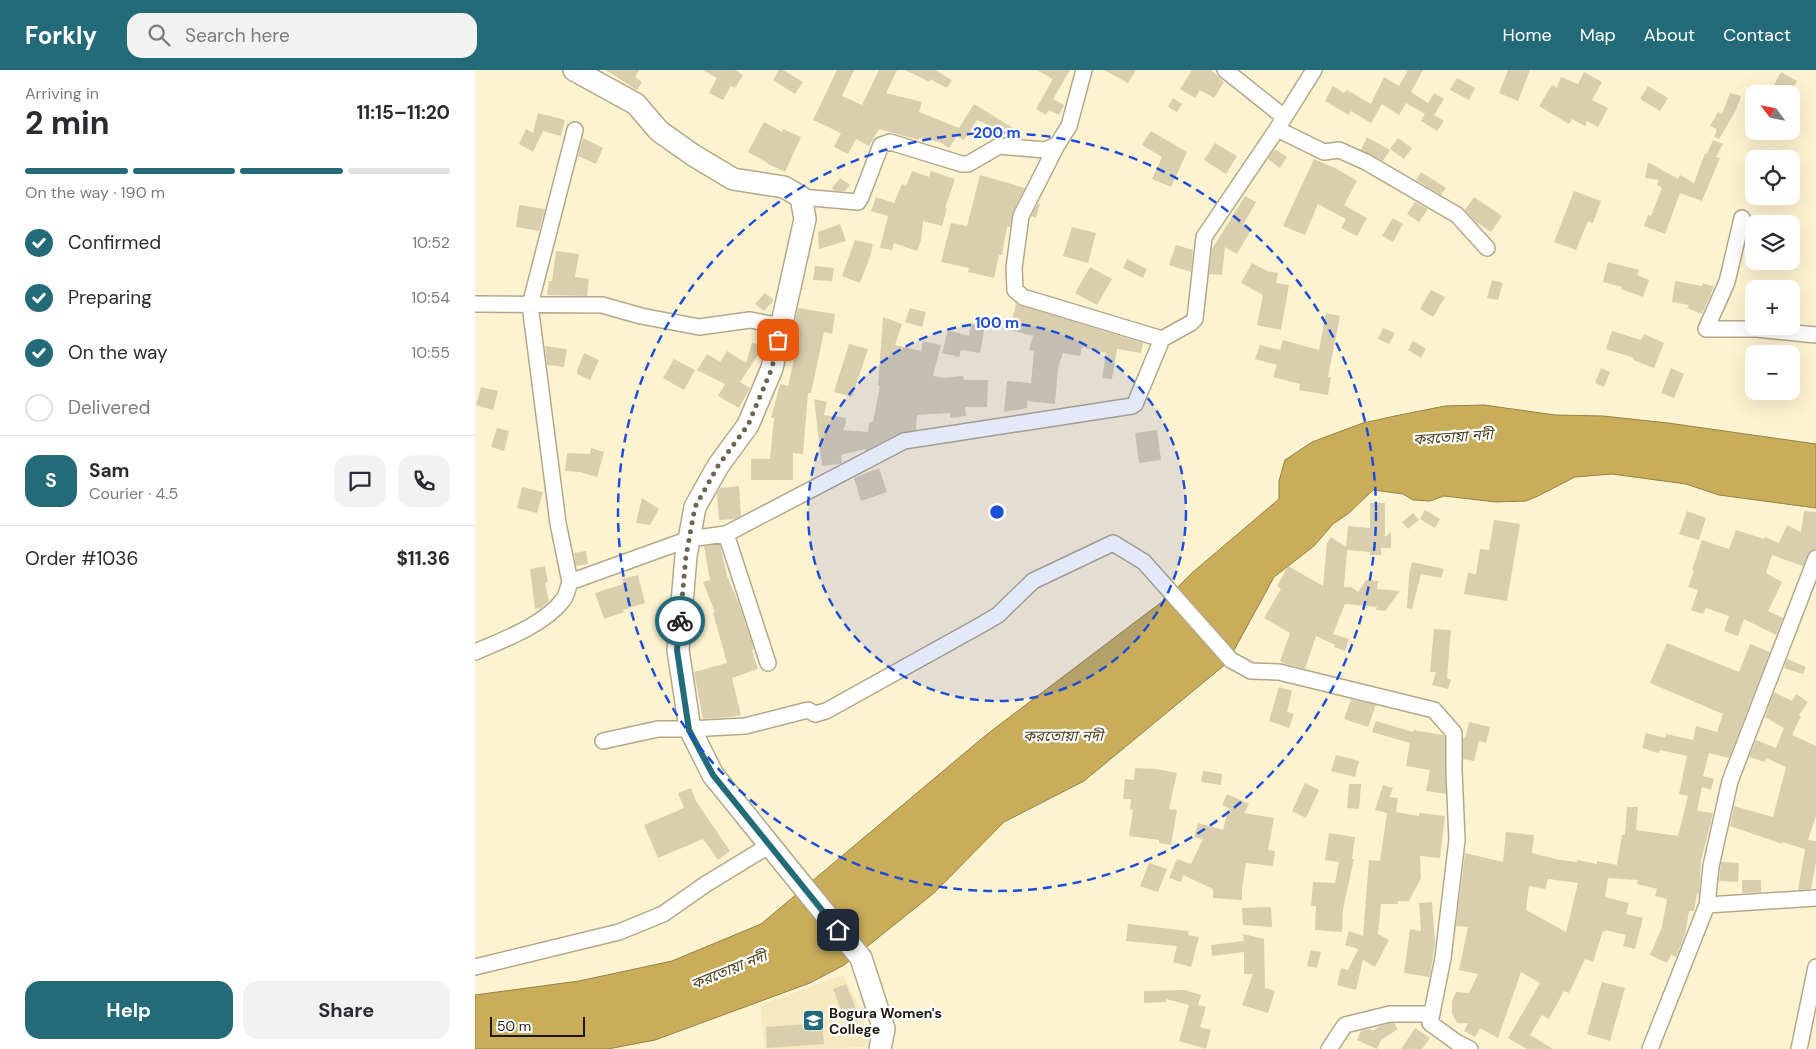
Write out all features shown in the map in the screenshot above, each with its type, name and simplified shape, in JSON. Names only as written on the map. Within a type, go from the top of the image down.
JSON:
[{"type":"street","points":[[574,70],[636,104],[659,131],[693,155],[733,179],[784,187],[801,197],[858,202],[881,145],[890,142],[962,164],[967,164],[999,146],[1045,150],[1057,144]]},
{"type":"street","points":[[1083,70],[1069,126],[1057,144],[1021,216],[1014,268],[1015,290],[1023,297],[1161,339]]},
{"type":"street","points":[[1225,70],[1281,123],[1324,152],[1339,150],[1366,162],[1457,215],[1487,248]]},
{"type":"street","points":[[570,582],[689,539],[726,534],[904,441],[1132,406],[1135,404],[1161,339],[1195,319],[1204,238],[1314,70]]},
{"type":"street","points":[[475,652],[515,635],[551,613],[565,599],[570,582],[558,523],[530,305],[575,130]]},
{"type":"street","points":[[801,197],[805,219],[772,368],[748,425],[718,466],[695,507],[686,556],[677,650],[689,730],[713,775],[861,958],[884,1029],[880,1049]]},
{"type":"street","points":[[1743,218],[1727,282],[1706,329],[1756,329],[1816,335]]},
{"type":"street","points":[[475,304],[602,305],[641,316],[699,327],[749,320],[781,326]]},
{"type":"street","points":[[726,534],[768,662]]},
{"type":"street","points":[[603,740],[658,729],[689,730],[745,726],[808,710],[815,714],[826,711],[998,615],[1033,581],[1113,543],[1144,562],[1231,660],[1251,671],[1279,672],[1434,710],[1454,733],[1457,840],[1443,958],[1430,1023],[1456,1042],[1470,1049]]},
{"type":"street","points":[[1650,1049],[1707,905],[1711,866],[1730,781],[1816,558]]},
{"type":"street","points":[[475,967],[619,932],[663,914],[706,884],[770,845]]},
{"type":"street","points":[[1707,905],[1816,898]]},
{"type":"street","points":[[1799,1049],[1816,967]]},
{"type":"street","points":[[1329,1049],[1345,1024],[1390,1014],[1432,1014]]},
{"type":"shaded area","name":"Bogura Women's College","points":[[843,975],[860,1008],[869,1046],[834,1049],[765,1049],[760,1005]]},
{"type":"water","name":"করতোয়া নদী","points":[[1484,405],[1555,415],[1603,416],[1668,423],[1816,444],[1816,508],[1719,495],[1686,484],[1612,474],[1575,477],[1526,501],[1496,502],[1444,496],[1430,501],[1413,500],[1403,494],[1373,490],[1349,513],[1333,524],[1314,546],[1274,577],[1227,663],[1084,781],[1004,822],[934,893],[844,965],[810,983],[655,1040],[608,1049],[475,1049],[475,995],[579,981],[672,961],[761,924],[986,735],[1167,598],[1193,572],[1279,499],[1279,481],[1285,460],[1312,442],[1363,423],[1395,416],[1445,406]]},
{"type":"building","points":[[606,70],[639,70],[635,77],[642,82],[637,90]]},
{"type":"building","points":[[703,70],[735,70],[743,75],[735,88],[731,86],[723,100],[709,93],[717,78]]},
{"type":"building","points":[[779,70],[783,70],[803,82],[795,94],[773,80]]},
{"type":"building","points":[[837,70],[854,70],[842,96],[862,105],[879,70],[897,70],[886,93],[922,102],[919,112],[959,128],[974,104],[1018,131],[1016,137],[977,120],[964,140],[957,136],[949,148],[940,142],[919,138],[919,140],[879,129],[869,146],[856,139],[848,154],[834,147],[841,133],[813,120]]},
{"type":"building","points":[[905,70],[935,70],[952,80],[947,88],[930,79],[930,82]]},
{"type":"building","points":[[1037,70],[1070,70],[1053,99],[1064,105],[1059,115],[1049,110],[1046,115],[1036,109],[1053,79]]},
{"type":"building","points":[[1104,70],[1136,70],[1128,83]]},
{"type":"building","points":[[1192,70],[1211,70],[1224,82],[1214,98],[1200,90],[1195,98],[1180,89]]},
{"type":"building","points":[[1408,70],[1423,70],[1411,92],[1428,103],[1434,93],[1444,99],[1434,115],[1444,121],[1437,131],[1421,121],[1425,114],[1406,103],[1399,115],[1382,104],[1371,123],[1351,111],[1349,115],[1325,101],[1333,86],[1344,93],[1347,90],[1371,104],[1384,77],[1399,86]]},
{"type":"building","points":[[1508,70],[1530,70],[1518,101],[1499,93]]},
{"type":"building","points":[[1584,72],[1602,82],[1592,100],[1608,108],[1598,127],[1587,121],[1585,126],[1572,119],[1569,124],[1539,106],[1552,85],[1557,88],[1561,77],[1578,84]]},
{"type":"building","points":[[1781,72],[1797,81],[1795,85],[1774,85]]},
{"type":"building","points":[[1457,78],[1475,88],[1469,100],[1450,90]]},
{"type":"building","points":[[1648,86],[1668,98],[1660,111],[1640,99]]},
{"type":"building","points":[[1730,93],[1741,96],[1736,110],[1719,139],[1714,137],[1717,129],[1710,126],[1718,112],[1722,114]]},
{"type":"building","points":[[1173,98],[1182,104],[1177,112],[1168,107]]},
{"type":"building","points":[[538,113],[565,120],[561,136],[543,131],[533,152],[519,144],[526,129],[533,133]]},
{"type":"building","points":[[764,122],[782,132],[783,129],[801,137],[785,172],[748,152]]},
{"type":"building","points":[[1151,131],[1187,152],[1171,187],[1152,179],[1162,157],[1142,145]]},
{"type":"building","points":[[1367,137],[1390,150],[1383,161],[1361,150]]},
{"type":"building","points":[[583,138],[603,148],[596,164],[578,156]]},
{"type":"building","points":[[1398,138],[1412,148],[1404,159],[1390,149]]},
{"type":"building","points":[[1713,140],[1723,144],[1716,157],[1720,158],[1702,201],[1680,193],[1665,234],[1644,226],[1648,215],[1651,216],[1662,188],[1657,185],[1659,180],[1645,178],[1648,162],[1678,179],[1680,175],[1694,183],[1705,153],[1707,154]]},
{"type":"building","points":[[1215,143],[1237,156],[1226,174],[1204,160]]},
{"type":"building","points":[[1275,149],[1287,157],[1280,168],[1268,159]]},
{"type":"building","points":[[1314,159],[1337,169],[1357,181],[1344,205],[1367,218],[1357,236],[1341,228],[1346,219],[1318,204],[1305,235],[1283,226]]},
{"type":"building","points":[[912,171],[929,177],[931,171],[955,179],[945,208],[947,208],[942,226],[923,221],[921,240],[917,251],[894,243],[892,250],[880,248],[888,216],[871,211],[876,197],[894,203],[902,184],[906,186]]},
{"type":"building","points":[[1421,172],[1446,188],[1441,195],[1416,180]]},
{"type":"building","points":[[980,175],[1025,188],[1013,212],[1010,227],[1007,227],[1002,255],[999,255],[994,278],[968,272],[969,268],[941,262],[951,223],[967,226]]},
{"type":"building","points":[[840,178],[850,185],[845,191],[835,191],[832,188]]},
{"type":"building","points":[[1574,191],[1601,201],[1593,223],[1588,221],[1576,250],[1554,242]]},
{"type":"building","points":[[1245,196],[1256,202],[1243,225],[1251,230],[1237,254],[1225,247],[1222,275],[1209,274],[1212,249]]},
{"type":"building","points":[[1474,197],[1502,216],[1491,232],[1476,222],[1465,210]]},
{"type":"building","points":[[1415,202],[1428,209],[1419,222],[1407,214]]},
{"type":"building","points":[[1038,203],[1040,204],[1036,218],[1031,216]]},
{"type":"building","points":[[519,205],[545,209],[539,231],[516,227]]},
{"type":"building","points":[[1393,218],[1403,224],[1393,242],[1382,236]]},
{"type":"building","points":[[840,224],[846,241],[819,249],[818,232]]},
{"type":"building","points":[[1072,227],[1096,233],[1088,263],[1063,256]]},
{"type":"building","points":[[855,240],[873,244],[860,283],[842,276]]},
{"type":"building","points":[[1176,245],[1193,250],[1191,272],[1169,265]]},
{"type":"building","points":[[556,251],[579,254],[575,277],[589,279],[587,296],[547,295],[549,281],[552,281]]},
{"type":"building","points":[[1127,259],[1147,269],[1143,278],[1123,268]]},
{"type":"building","points":[[1608,262],[1639,270],[1637,275],[1649,280],[1643,297],[1621,289],[1622,287],[1603,282]]},
{"type":"building","points":[[1252,263],[1267,271],[1278,273],[1276,283],[1289,285],[1281,330],[1257,325],[1263,295],[1241,283]]},
{"type":"building","points":[[815,266],[834,268],[832,281],[813,280]]},
{"type":"building","points":[[1090,267],[1112,279],[1097,305],[1075,293]]},
{"type":"building","points":[[1492,280],[1503,283],[1498,300],[1487,298]]},
{"type":"building","points":[[1675,281],[1702,286],[1703,283],[1714,287],[1702,314],[1687,308],[1689,305],[1672,302]]},
{"type":"building","points":[[1431,290],[1445,297],[1433,317],[1420,309]]},
{"type":"building","points":[[765,293],[774,300],[764,311],[755,304]]},
{"type":"building","points":[[1016,304],[1143,343],[1141,353],[1117,349],[1112,379],[1102,378],[1106,353],[1082,347],[1080,356],[1063,353],[1058,368],[1055,404],[1027,401],[1027,408],[1004,412],[1007,381],[1031,383],[1034,351],[1029,350],[1033,336],[1010,330]]},
{"type":"building","points":[[798,308],[835,314],[832,334],[824,332],[811,393],[808,393],[803,454],[793,453],[793,480],[751,480],[751,459],[770,459],[774,418],[771,418],[780,384],[788,386],[798,342],[790,344]]},
{"type":"building","points":[[910,308],[926,312],[922,327],[905,322]]},
{"type":"building","points":[[1326,313],[1340,316],[1328,377],[1331,377],[1328,395],[1299,390],[1300,384],[1273,377],[1277,365],[1255,359],[1260,345],[1280,350],[1283,340],[1319,350]]},
{"type":"building","points":[[883,317],[902,324],[895,345],[921,351],[923,341],[941,345],[933,376],[941,378],[963,376],[964,380],[988,380],[987,407],[965,407],[966,416],[950,418],[950,413],[917,415],[916,430],[900,433],[865,451],[865,449],[841,455],[842,463],[822,466],[814,399],[827,402],[824,415],[846,418],[843,430],[868,432],[869,422],[873,422],[880,386],[878,386]]},
{"type":"building","points":[[971,323],[985,326],[980,353],[961,350],[959,357],[942,353],[948,330],[969,336]]},
{"type":"building","points":[[1383,328],[1395,333],[1389,344],[1378,339]]},
{"type":"building","points":[[1612,331],[1641,340],[1644,334],[1664,343],[1654,368],[1633,360],[1634,358],[1606,349]]},
{"type":"building","points":[[1413,341],[1426,349],[1421,358],[1408,350]]},
{"type":"building","points":[[752,343],[764,346],[740,382],[750,388],[739,408],[718,396],[725,384],[697,370],[707,354],[720,362],[727,351],[746,363]]},
{"type":"building","points":[[849,344],[868,349],[852,397],[834,392]]},
{"type":"building","points":[[545,346],[567,349],[564,367],[547,365]]},
{"type":"building","points":[[584,353],[599,360],[590,380],[577,374]]},
{"type":"building","points":[[674,359],[695,370],[684,390],[663,378]]},
{"type":"building","points":[[1601,368],[1610,372],[1604,387],[1595,383]]},
{"type":"building","points":[[1671,368],[1684,374],[1674,398],[1661,393]]},
{"type":"building","points":[[481,387],[498,391],[493,410],[476,405]]},
{"type":"building","points":[[497,428],[509,431],[504,451],[491,447]]},
{"type":"building","points":[[1157,430],[1161,460],[1139,463],[1135,433]]},
{"type":"building","points":[[591,448],[604,452],[597,477],[580,472],[565,471],[567,453],[590,454]]},
{"type":"building","points":[[879,468],[887,492],[861,501],[854,478]]},
{"type":"building","points":[[739,486],[741,516],[735,519],[719,520],[717,493],[720,488]]},
{"type":"building","points":[[522,487],[543,492],[537,513],[517,508]]},
{"type":"building","points":[[642,498],[659,509],[650,525],[636,523]]},
{"type":"building","points":[[1370,503],[1385,503],[1385,537],[1391,532],[1391,548],[1381,548],[1381,555],[1370,555],[1370,552],[1347,550],[1344,587],[1351,587],[1358,592],[1366,580],[1378,581],[1377,589],[1400,591],[1385,611],[1376,610],[1377,607],[1345,604],[1333,634],[1349,639],[1345,651],[1334,647],[1335,645],[1316,636],[1305,669],[1282,663],[1280,661],[1290,633],[1264,618],[1281,589],[1277,586],[1288,566],[1323,586],[1327,543],[1331,537],[1346,547],[1348,526],[1370,528]]},
{"type":"building","points":[[1425,510],[1440,519],[1435,528],[1420,519]]},
{"type":"building","points":[[1687,511],[1706,518],[1699,540],[1679,534]]},
{"type":"building","points":[[1804,511],[1816,512],[1816,549],[1810,551],[1803,566],[1772,555],[1766,573],[1782,582],[1768,611],[1783,618],[1776,635],[1744,619],[1738,636],[1724,631],[1729,616],[1706,608],[1703,614],[1691,610],[1698,590],[1688,587],[1702,540],[1729,549],[1736,530],[1764,539],[1765,537],[1779,543],[1787,525],[1801,532]]},
{"type":"building","points":[[1413,513],[1419,520],[1408,529],[1402,522]]},
{"type":"building","points":[[1494,520],[1520,524],[1507,601],[1464,594],[1468,573],[1476,574],[1480,549],[1489,550]]},
{"type":"building","points":[[720,544],[727,576],[739,604],[754,649],[752,650],[758,669],[732,678],[741,715],[703,719],[694,672],[727,663],[713,613],[715,612],[703,582],[710,580],[704,546]]},
{"type":"building","points":[[586,551],[588,564],[576,566],[574,553]]},
{"type":"building","points":[[1412,562],[1444,569],[1441,578],[1421,574],[1412,609],[1407,608],[1409,575]]},
{"type":"building","points":[[545,566],[548,582],[545,583],[549,601],[541,608],[535,609],[530,569]]},
{"type":"building","points":[[638,575],[645,603],[604,619],[595,593],[623,584],[622,579]]},
{"type":"building","points":[[1434,629],[1451,630],[1447,678],[1451,680],[1448,689],[1432,685],[1436,672],[1430,672]]},
{"type":"building","points":[[1667,643],[1739,672],[1750,644],[1770,652],[1729,758],[1709,753],[1703,776],[1714,779],[1711,790],[1702,787],[1697,811],[1713,813],[1701,861],[1699,894],[1697,893],[1694,911],[1689,911],[1685,935],[1676,957],[1671,955],[1667,963],[1650,955],[1662,927],[1667,899],[1655,896],[1657,889],[1637,884],[1638,880],[1608,878],[1605,897],[1629,903],[1626,914],[1643,918],[1635,949],[1623,946],[1626,935],[1603,931],[1593,962],[1585,959],[1569,993],[1564,991],[1549,1019],[1542,1015],[1530,1035],[1553,1049],[1527,1049],[1508,1038],[1540,983],[1521,972],[1498,1038],[1480,1028],[1475,1037],[1464,1031],[1468,1023],[1457,1023],[1452,1013],[1452,1001],[1456,992],[1469,993],[1478,974],[1459,970],[1468,927],[1456,926],[1465,853],[1503,862],[1506,832],[1534,835],[1532,853],[1560,860],[1577,862],[1577,860],[1597,864],[1597,861],[1617,865],[1622,835],[1625,835],[1627,807],[1638,807],[1636,830],[1678,836],[1688,796],[1679,794],[1687,756],[1660,750],[1659,753],[1642,748],[1646,733],[1665,738],[1666,734],[1693,740],[1696,726],[1717,732],[1723,714],[1650,683]],"holes":[[[1548,879],[1578,883],[1566,932],[1526,910],[1529,886],[1545,889]]]},
{"type":"building","points":[[1787,659],[1806,667],[1803,674],[1784,668]]},
{"type":"building","points":[[1279,687],[1292,691],[1287,712],[1294,714],[1289,728],[1269,721]]},
{"type":"building","points":[[1774,692],[1792,701],[1796,694],[1808,702],[1799,715],[1801,716],[1792,735],[1816,746],[1816,816],[1808,840],[1816,841],[1816,862],[1811,889],[1798,890],[1805,849],[1782,842],[1782,844],[1730,826],[1734,806],[1773,817],[1786,767],[1766,758],[1765,762],[1749,757],[1756,740],[1776,748],[1784,728],[1765,717]]},
{"type":"building","points":[[1351,699],[1376,705],[1368,727],[1344,719]]},
{"type":"building","points":[[1376,721],[1413,732],[1413,730],[1445,736],[1446,794],[1426,791],[1430,770],[1406,766],[1410,743],[1372,732]]},
{"type":"building","points":[[1469,722],[1490,727],[1486,743],[1479,741],[1474,761],[1463,759],[1463,738],[1465,738]]},
{"type":"building","points":[[1336,755],[1359,761],[1355,777],[1331,771]]},
{"type":"building","points":[[1135,768],[1157,769],[1177,773],[1169,809],[1177,810],[1171,845],[1159,843],[1159,840],[1129,836],[1133,810],[1130,810],[1131,799],[1123,799],[1125,779],[1134,780]]},
{"type":"building","points":[[1203,771],[1222,774],[1221,785],[1201,782]]},
{"type":"building","points":[[1305,783],[1319,790],[1306,818],[1292,811]]},
{"type":"building","points":[[1349,784],[1361,784],[1359,809],[1347,808]]},
{"type":"building","points":[[1383,785],[1393,788],[1389,797],[1398,798],[1396,812],[1419,816],[1419,813],[1445,816],[1440,858],[1420,856],[1421,878],[1409,901],[1398,901],[1398,904],[1381,904],[1378,934],[1389,940],[1375,967],[1363,960],[1356,990],[1337,985],[1341,968],[1348,970],[1358,949],[1345,945],[1349,931],[1363,936],[1369,860],[1380,861],[1387,813],[1375,810]]},
{"type":"building","points":[[691,788],[696,801],[730,851],[718,860],[703,839],[658,858],[644,825],[684,808],[678,793]]},
{"type":"building","points":[[1227,794],[1249,804],[1244,813],[1274,818],[1268,850],[1275,851],[1273,866],[1246,863],[1242,900],[1213,898],[1213,889],[1183,875],[1181,882],[1169,878],[1177,859],[1191,864],[1203,839],[1194,837],[1198,823],[1223,830],[1229,808],[1222,805]]},
{"type":"building","points":[[1329,833],[1355,837],[1352,859],[1354,859],[1343,909],[1342,932],[1315,930],[1316,906],[1311,906],[1313,882],[1335,883],[1339,862],[1325,860]]},
{"type":"building","points":[[1721,862],[1739,863],[1738,882],[1719,881]]},
{"type":"building","points":[[1149,863],[1167,869],[1158,892],[1140,886]]},
{"type":"building","points":[[1742,880],[1761,880],[1761,892],[1742,893]]},
{"type":"building","points":[[1432,902],[1435,943],[1430,977],[1404,973],[1410,929],[1421,931],[1419,903]]},
{"type":"building","points":[[1271,907],[1272,927],[1243,925],[1242,908]]},
{"type":"building","points":[[1128,924],[1189,931],[1188,935],[1199,937],[1191,967],[1173,962],[1177,946],[1126,941]]},
{"type":"building","points":[[1243,934],[1264,939],[1265,988],[1275,991],[1268,1013],[1242,1005],[1253,974],[1244,974],[1244,952],[1212,956],[1211,945],[1244,941]]},
{"type":"building","points":[[1311,950],[1321,952],[1317,968],[1307,966]]},
{"type":"building","points":[[1602,982],[1625,988],[1610,1041],[1587,1034]]},
{"type":"building","points":[[846,984],[860,1019],[847,1025],[833,989]]},
{"type":"building","points":[[1185,990],[1201,995],[1198,1005],[1206,1007],[1200,1027],[1211,1030],[1206,1049],[1179,1041],[1189,1005],[1166,999],[1166,1002],[1144,1003],[1144,991]]},
{"type":"building","points":[[822,1023],[824,1044],[767,1048],[766,1027]]},
{"type":"building","points":[[1394,1023],[1398,1029],[1381,1040],[1377,1049],[1357,1040],[1361,1031],[1369,1029],[1373,1031],[1380,1026]]},
{"type":"building","points":[[1415,1028],[1430,1038],[1422,1049],[1401,1049]]},
{"type":"way so far","points":[[680,621],[686,556],[695,507],[718,466],[748,425],[772,368],[778,340]]},
{"type":"place","name":"Bogura Women's College","points":[[813,1021]]},
{"type":"route","points":[[680,621],[677,650],[689,730],[713,775],[838,930]]}]
